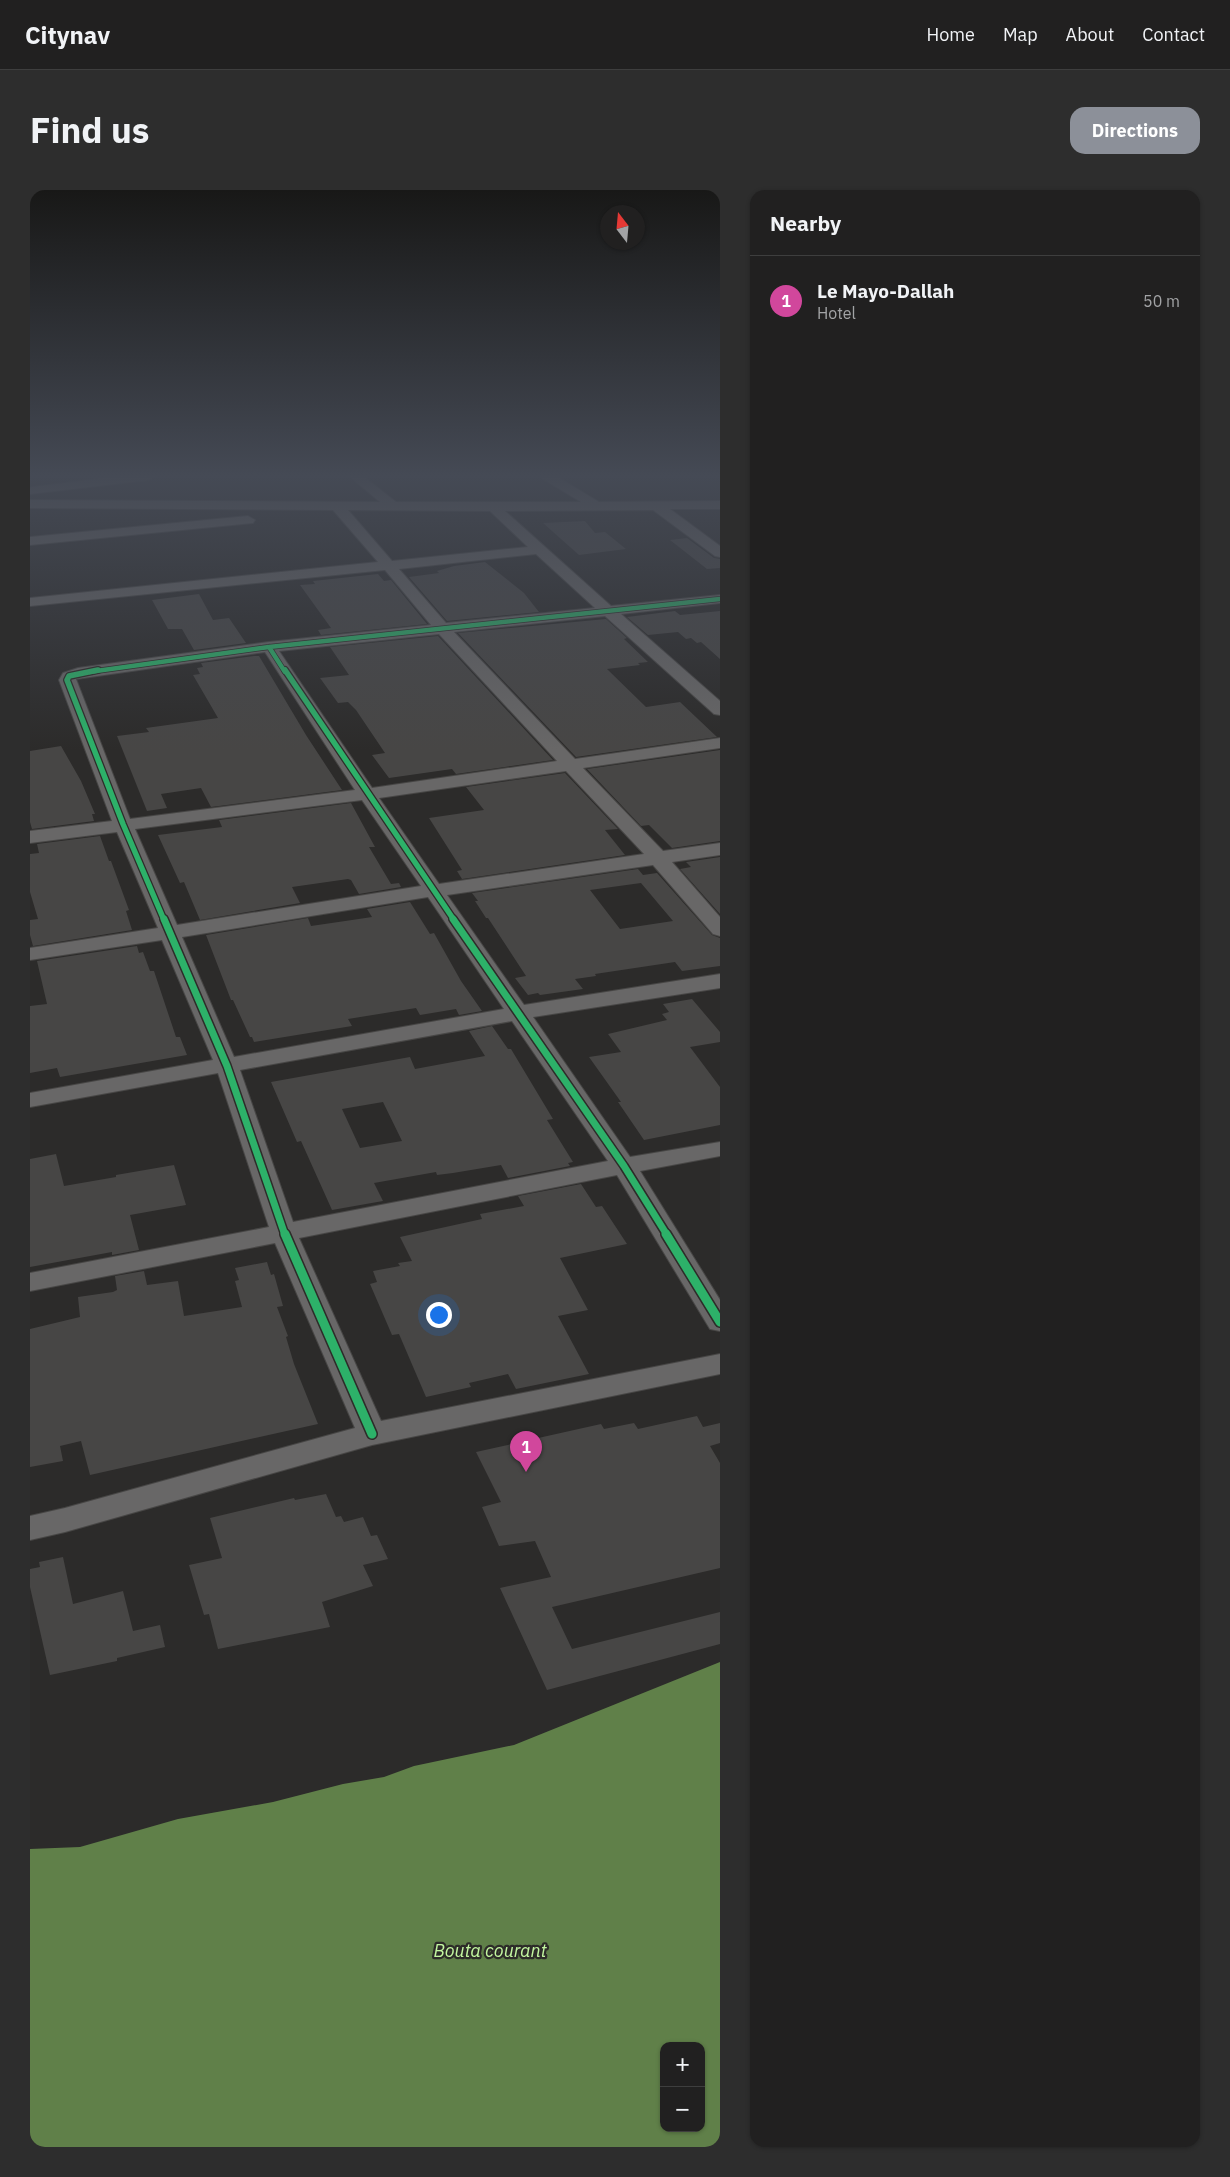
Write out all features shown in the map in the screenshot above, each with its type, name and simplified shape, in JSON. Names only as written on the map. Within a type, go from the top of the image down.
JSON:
[{"type":"street","points":[[30,602],[355,567]]},
{"type":"street","points":[[389,567],[442,628],[658,858],[720,930]]},
{"type":"street","points":[[559,567],[720,710]]},
{"type":"street","points":[[372,1434],[284,1234],[228,1066],[123,824],[67,680],[69,676],[78,673],[269,647],[720,600]]},
{"type":"street","points":[[269,647],[433,891],[624,1166],[720,1322]]},
{"type":"street","points":[[30,837],[367,794],[720,742]]},
{"type":"street","points":[[30,954],[433,891],[720,849]]},
{"type":"street","points":[[30,1100],[518,1013],[720,980]]},
{"type":"street","points":[[30,1282],[720,1149]]},
{"type":"street","points":[[30,1528],[372,1434],[720,1364]]},
{"type":"water","name":"Bouta courant","points":[[720,1662],[720,2147],[30,2147],[30,1849],[80,1847],[178,1819],[273,1802],[343,1784],[384,1777],[414,1766],[514,1745]]},
{"type":"building","points":[[449,567],[492,567],[524,593],[539,612],[447,621],[409,577],[439,573],[437,571]]},
{"type":"building","points":[[705,567],[720,567],[720,568],[707,569]]},
{"type":"building","points":[[378,574],[384,581],[391,580],[427,624],[321,635],[318,630],[331,628],[300,585],[315,584],[313,581]]},
{"type":"building","points":[[199,594],[213,620],[229,618],[246,643],[194,650],[182,629],[168,629],[152,600]]},
{"type":"building","points":[[675,611],[680,615],[720,611],[720,659],[701,642],[697,643],[691,638],[686,639],[678,632],[648,635],[627,617]]},
{"type":"building","points":[[606,619],[627,638],[624,639],[648,662],[638,663],[640,665],[607,669],[646,707],[680,702],[717,737],[576,757],[458,633]]},
{"type":"building","points":[[438,636],[553,760],[456,774],[452,769],[389,778],[372,755],[385,753],[356,710],[348,702],[338,703],[320,678],[349,675],[330,647]]},
{"type":"building","points":[[259,656],[306,735],[342,790],[211,807],[201,788],[161,794],[167,808],[147,811],[117,736],[149,732],[146,728],[218,718],[193,675],[200,674],[197,668],[203,667],[201,663]]},
{"type":"building","points":[[61,746],[81,781],[95,814],[92,814],[94,821],[32,829],[30,822],[30,751]]},
{"type":"building","points":[[720,750],[720,841],[672,848],[649,825],[641,826],[587,769]]},
{"type":"building","points":[[565,773],[618,829],[605,830],[625,855],[462,879],[457,871],[462,870],[429,818],[484,810],[466,787]]},
{"type":"building","points":[[351,803],[375,847],[369,847],[391,884],[399,883],[401,887],[359,894],[351,880],[348,879],[292,887],[300,903],[200,920],[184,882],[180,883],[158,835],[222,827],[219,820]]},
{"type":"building","points":[[100,836],[129,910],[126,911],[132,930],[33,946],[30,935],[30,920],[38,919],[30,892],[30,854],[39,853],[37,844]]},
{"type":"building","points":[[720,857],[720,914],[680,869],[691,867],[686,862]]},
{"type":"building","points":[[638,869],[643,875],[657,873],[712,935],[720,938],[720,966],[682,971],[675,962],[595,974],[596,976],[575,979],[583,989],[528,995],[515,978],[526,976],[488,918],[486,918],[472,893]],"holes":[[[641,883],[673,921],[620,929],[590,890]]]},
{"type":"building","points":[[410,902],[430,934],[434,933],[461,981],[482,1011],[459,1015],[456,1009],[420,1015],[416,1008],[348,1019],[352,1026],[254,1042],[233,1000],[231,1000],[206,935],[308,918],[311,926],[372,917],[367,909]]},
{"type":"building","points":[[137,946],[139,953],[143,952],[150,971],[154,971],[176,1037],[180,1037],[187,1055],[60,1077],[57,1068],[30,1073],[30,1006],[47,1004],[37,961]]},
{"type":"building","points":[[692,999],[720,1032],[720,1042],[690,1047],[720,1087],[720,1125],[644,1140],[618,1102],[621,1102],[589,1057],[621,1052],[608,1034],[667,1020],[662,1014],[669,1012],[663,1004]]},
{"type":"building","points":[[492,1026],[508,1049],[511,1049],[553,1119],[547,1120],[573,1162],[568,1163],[570,1166],[508,1178],[501,1165],[437,1175],[436,1172],[374,1183],[383,1201],[332,1210],[301,1141],[297,1142],[271,1082],[410,1057],[415,1069],[485,1056],[469,1031]],"holes":[[[383,1102],[402,1141],[360,1148],[342,1109]]]},
{"type":"building","points":[[56,1154],[64,1186],[174,1165],[186,1205],[130,1215],[139,1250],[112,1255],[112,1252],[30,1267],[30,1159]]},
{"type":"building","points":[[581,1184],[596,1207],[602,1206],[627,1244],[560,1258],[588,1310],[558,1316],[589,1374],[516,1389],[508,1374],[469,1383],[471,1387],[426,1397],[399,1334],[392,1335],[370,1284],[377,1282],[373,1271],[400,1266],[398,1263],[412,1261],[400,1237],[482,1219],[480,1214],[524,1206],[518,1196]]},
{"type":"building","points":[[267,1262],[271,1275],[274,1274],[283,1306],[277,1307],[288,1336],[286,1337],[294,1364],[318,1424],[90,1475],[81,1441],[60,1446],[63,1461],[30,1467],[30,1329],[80,1317],[78,1297],[113,1292],[117,1290],[115,1276],[144,1271],[147,1285],[178,1281],[184,1316],[242,1307],[235,1281],[239,1280],[235,1268]]},
{"type":"building","points":[[697,1416],[703,1427],[720,1423],[720,1443],[710,1446],[720,1463],[720,1568],[552,1607],[572,1649],[720,1612],[720,1644],[547,1690],[500,1588],[551,1577],[535,1541],[499,1546],[482,1507],[501,1502],[476,1452],[601,1424],[604,1429],[634,1423],[638,1429]]},
{"type":"building","points":[[326,1494],[336,1517],[341,1516],[344,1522],[363,1517],[371,1536],[377,1535],[388,1559],[363,1565],[373,1586],[322,1602],[330,1627],[218,1649],[209,1614],[204,1615],[189,1565],[222,1558],[210,1518],[294,1498],[295,1500]]},
{"type":"building","points":[[63,1557],[73,1604],[123,1591],[133,1631],[160,1625],[165,1647],[117,1658],[117,1661],[50,1675],[30,1587],[30,1569],[40,1567],[39,1562]]},
{"type":"cycle path","points":[[372,1434],[284,1233],[227,1066],[123,824],[67,680],[69,676],[78,673],[269,647],[720,599]]},
{"type":"cycle path","points":[[269,647],[367,794],[624,1166],[720,1322]]},
{"type":"place","name":"Le Mayo-Dallah","points":[[526,1472]]}]
